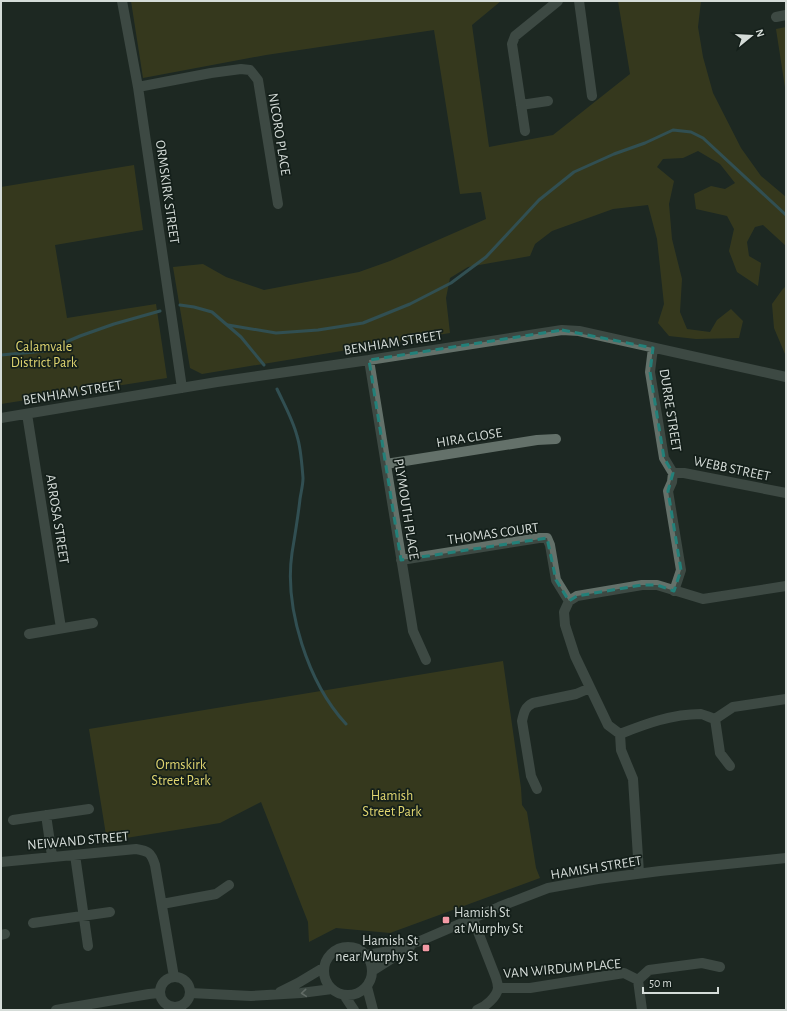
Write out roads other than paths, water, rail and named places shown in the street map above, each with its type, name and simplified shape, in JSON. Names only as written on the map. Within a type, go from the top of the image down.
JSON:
[{"type":"street","name":"ORMSKIRK STREET","points":[[122,1],[138,86],[182,388]]},
{"type":"street","points":[[525,130],[512,44],[515,36],[558,1]]},
{"type":"street","points":[[579,1],[592,96]]},
{"type":"street","points":[[776,17],[786,15]]},
{"type":"street","name":"NICORO PLACE","points":[[138,86],[211,73],[241,69],[250,70],[258,80],[278,204]]},
{"type":"street","points":[[521,105],[548,101]]},
{"type":"street","name":"BENHIAM STREET","points":[[1,418],[182,388],[562,330],[578,331],[786,377]]},
{"type":"street","name":"DURRE STREET","points":[[653,348],[650,372],[664,458],[673,473],[672,482],[668,491],[681,570],[674,591]]},
{"type":"street","name":"PLYMOUTH PLACE","points":[[369,360],[413,631],[426,660]]},
{"type":"street","name":"ARROSA STREET","points":[[27,414],[61,628]]},
{"type":"street","name":"HIRA CLOSE","points":[[386,464],[537,440],[556,439]]},
{"type":"street","name":"WEBB STREET","points":[[673,473],[684,472],[786,493]]},
{"type":"street","name":"THOMAS COURT","points":[[401,560],[538,538],[547,538],[550,545],[556,580],[569,601]]},
{"type":"street","points":[[639,873],[633,779],[621,750],[620,734],[608,725],[575,656],[565,625],[564,612],[569,601],[578,596],[642,585],[657,585],[703,599],[786,586]]},
{"type":"street","points":[[29,634],[93,623]]},
{"type":"street","points":[[537,790],[531,776],[522,721],[527,706],[533,703],[576,694],[590,688]]},
{"type":"street","points":[[715,719],[733,707],[786,699]]},
{"type":"street","points":[[620,734],[656,721],[674,717],[702,714],[715,719]]},
{"type":"street","points":[[715,719],[720,753],[730,766]]},
{"type":"street","points":[[13,820],[89,809]]},
{"type":"street","points":[[46,815],[52,856]]},
{"type":"street","name":"NEIWAND STREET","points":[[1,862],[136,849],[147,851],[152,856],[155,865],[174,977]]},
{"type":"street","points":[[75,855],[88,946]]},
{"type":"street","name":"HAMISH STREET","points":[[367,955],[384,952],[420,941],[548,888],[639,873],[786,858]]},
{"type":"street","points":[[162,904],[216,894],[229,885]]},
{"type":"street","points":[[33,923],[110,912]]},
{"type":"street","points":[[473,919],[496,978],[498,988],[493,998],[478,1010]]},
{"type":"street","name":"HAMISH STREET","points":[[372,971],[420,941]]},
{"type":"street","points":[[345,946],[357,948],[367,955],[371,962],[371,979],[367,986],[360,992],[352,995],[344,995],[332,989],[327,983],[324,976],[324,968],[330,953],[345,946]]},
{"type":"street","name":"VAN WIRDUM PLACE","points":[[498,988],[530,988],[624,974],[638,980],[649,970],[702,963],[720,967]]},
{"type":"street","points":[[277,994],[324,968]]},
{"type":"street","points":[[174,977],[179,977],[187,983],[190,993],[186,1002],[178,1009],[164,1002],[160,994],[162,984],[169,978],[174,977]]},
{"type":"street","points":[[638,980],[642,1010]]},
{"type":"street","points":[[367,986],[373,1010]]},
{"type":"street","points":[[190,993],[251,996],[305,993],[332,989]]},
{"type":"street","points":[[56,1010],[74,1009],[149,994],[160,994]]},
{"type":"street","points":[[344,995],[354,1010]]},
{"type":"waterway","points":[[228,325],[276,333],[318,330],[363,323],[410,304],[451,283],[486,257],[539,200],[574,172],[673,130],[691,132],[703,138],[786,215]]},
{"type":"waterway","points":[[180,305],[212,312],[241,337],[264,365]]},
{"type":"waterway","points":[[1,355],[45,351],[80,336],[114,324],[160,311]]},
{"type":"waterway","points":[[277,389],[295,430],[303,473],[303,483],[290,574],[296,620],[302,644],[320,688],[332,707],[346,724]]},
{"type":"place","name":"Hamish St at Murphy St","points":[[446,920]]},
{"type":"place","name":"Hamish St near Murphy St","points":[[426,948]]},
{"type":"park label","name":"Calamvale District Park","points":[[44,354]]},
{"type":"park label","name":"Ormskirk Street Park","points":[[181,772]]},
{"type":"park label","name":"Hamish Street Park","points":[[392,804]]}]
